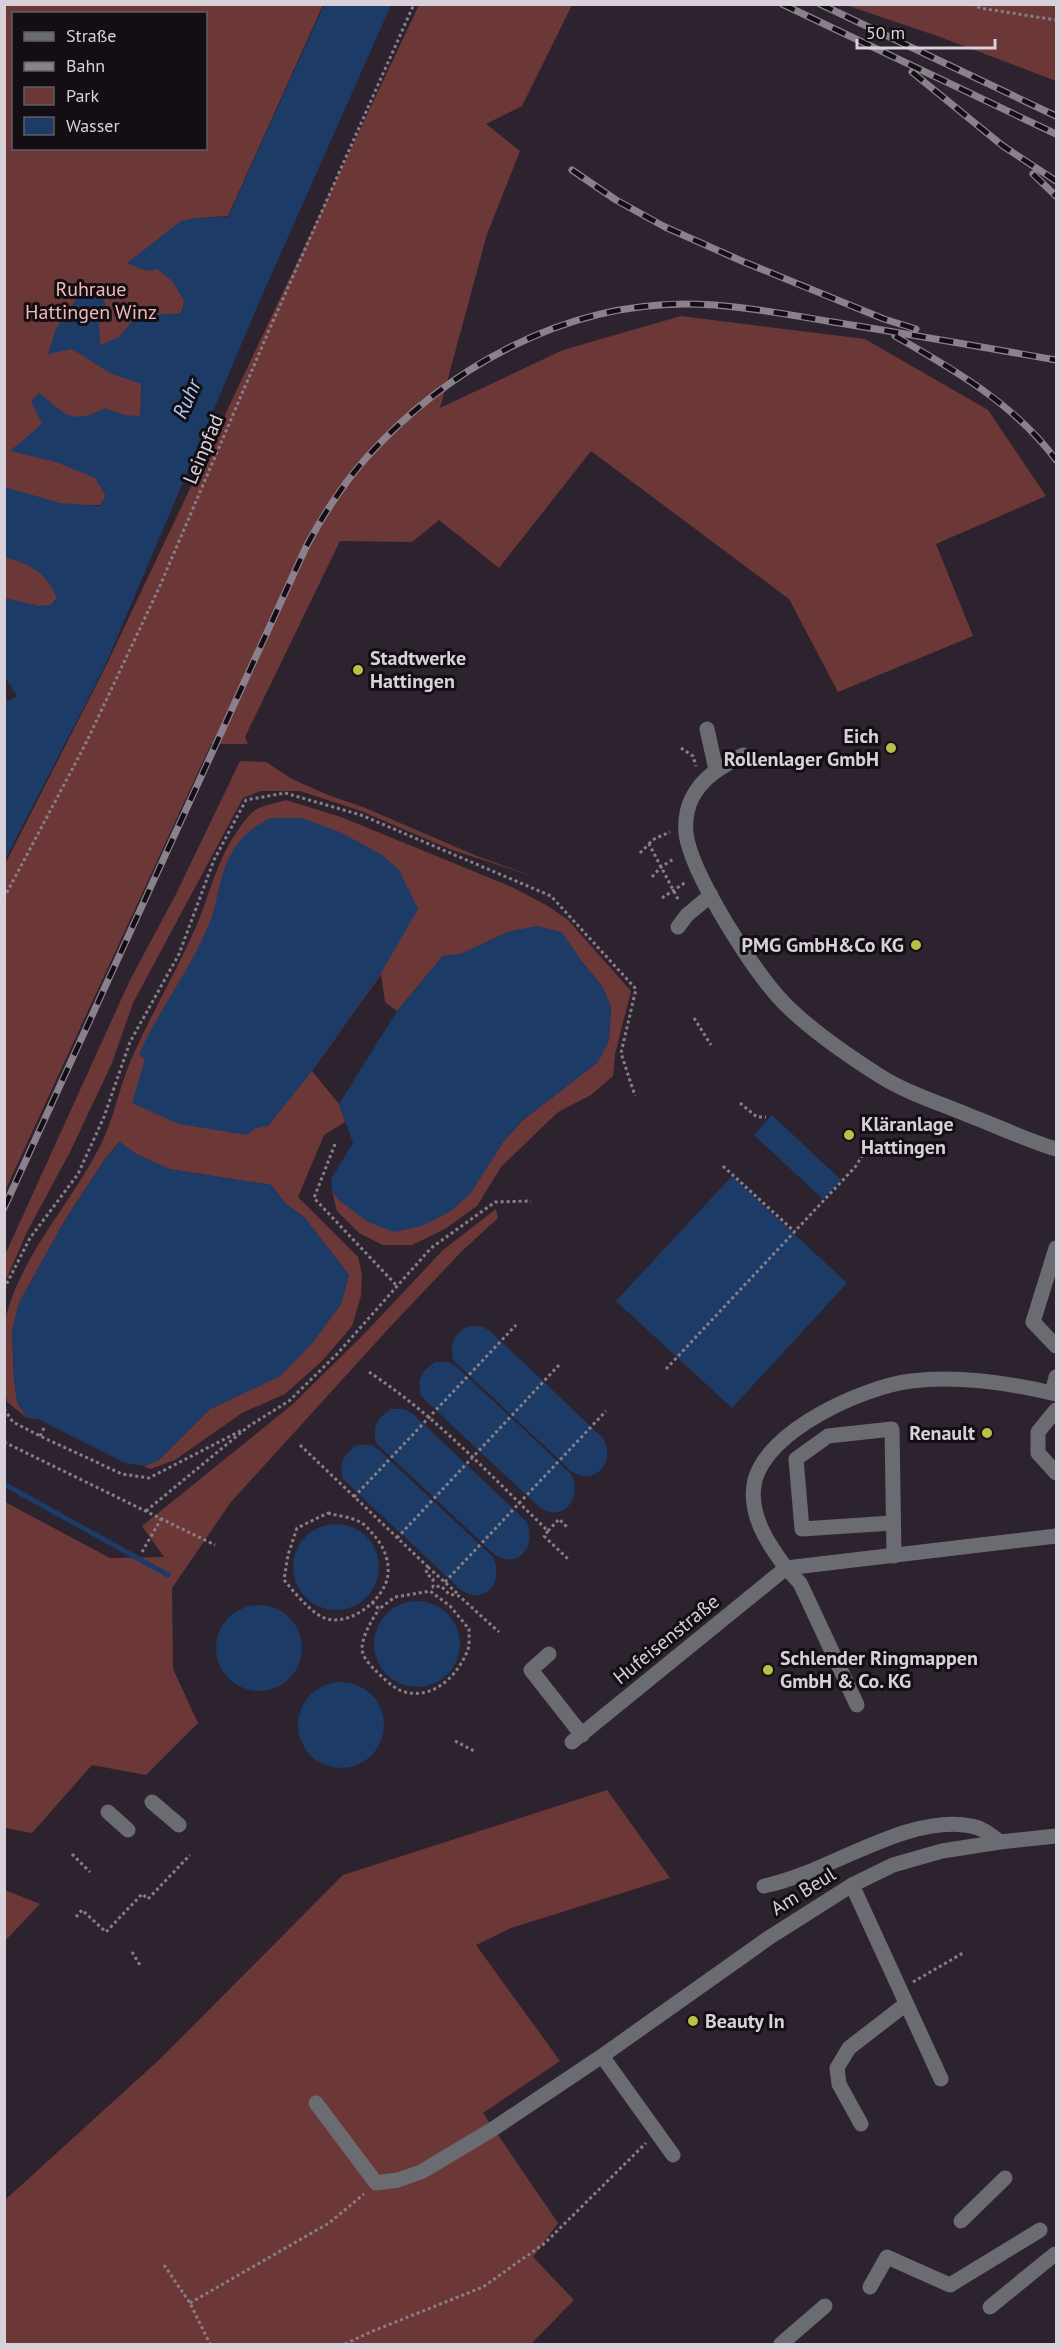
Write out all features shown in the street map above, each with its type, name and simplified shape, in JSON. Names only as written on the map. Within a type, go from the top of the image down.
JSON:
[{"type":"street","points":[[707,729],[716,770]]},
{"type":"street","points":[[743,755],[716,770],[701,784],[692,799],[686,824],[690,848],[711,894],[747,957],[767,984],[802,1020],[882,1078],[1056,1149]]},
{"type":"street","points":[[682,921],[711,894]]},
{"type":"street","points":[[1056,1248],[1033,1322],[1056,1346]]},
{"type":"street","points":[[857,1705],[800,1583],[770,1547],[759,1523],[754,1502],[755,1481],[763,1460],[777,1444],[825,1410],[866,1392],[910,1381],[999,1382],[1054,1393],[1056,1377]]},
{"type":"street","points":[[1056,1410],[1038,1432],[1038,1453],[1056,1473]]},
{"type":"street","points":[[892,1523],[802,1529],[796,1459],[828,1436],[892,1429],[894,1556]]},
{"type":"street","points":[[786,1568],[1056,1536]]},
{"type":"street","name":"Hufeisenstraße","points":[[549,1654],[531,1670],[577,1738],[786,1568]]},
{"type":"street","points":[[152,1802],[179,1825]]},
{"type":"street","points":[[108,1812],[128,1830]]},
{"type":"street","points":[[764,1886],[798,1877],[889,1838],[925,1828],[969,1826],[985,1831],[1000,1842]]},
{"type":"street","name":"Am Beul","points":[[376,2183],[398,2180],[421,2172],[493,2129],[602,2056],[770,1936],[852,1886],[893,1865],[942,1851],[1056,1836]]},
{"type":"street","points":[[852,1886],[941,2079]]},
{"type":"street","points":[[861,2124],[839,2085],[837,2068],[849,2048],[906,2004]]},
{"type":"street","points":[[602,2056],[673,2155]]},
{"type":"street","points":[[316,2103],[376,2183]]},
{"type":"street","points":[[961,2221],[1005,2178]]},
{"type":"street","points":[[870,2287],[887,2257],[950,2285],[1040,2230]]},
{"type":"street","points":[[990,2307],[1055,2254]]},
{"type":"street","points":[[781,2344],[825,2306]]},
{"type":"path","name":"Leinpfad","points":[[4,898],[86,745],[150,607],[289,285],[414,4]]},
{"type":"path","points":[[972,4],[980,8],[1056,20]]},
{"type":"path","points":[[681,748],[693,756],[701,784]]},
{"type":"path","points":[[4,1289],[30,1238],[78,1174],[104,1117],[130,1042],[179,954],[214,860],[246,800],[285,793],[361,815],[551,896],[636,989],[621,1053],[634,1096]]},
{"type":"path","points":[[640,853],[652,840],[686,824]]},
{"type":"path","points":[[649,844],[673,889],[682,921]]},
{"type":"path","points":[[652,877],[661,867],[690,848]]},
{"type":"path","points":[[663,898],[673,889],[701,874]]},
{"type":"path","points":[[694,1018],[711,1045]]},
{"type":"path","points":[[740,1103],[758,1117],[766,1117]]},
{"type":"path","points":[[335,1144],[314,1198],[397,1286]]},
{"type":"path","points":[[666,1369],[856,1166],[869,1144]]},
{"type":"path","points":[[723,1166],[795,1232]]},
{"type":"path","points":[[4,1409],[13,1422],[40,1436],[122,1474],[149,1478],[249,1426],[289,1401],[337,1354],[431,1248],[495,1202],[531,1201]]},
{"type":"path","points":[[354,1497],[516,1325]]},
{"type":"path","points":[[397,1538],[559,1365]]},
{"type":"path","points":[[369,1372],[402,1394],[429,1417],[548,1531]]},
{"type":"path","points":[[445,1582],[606,1411]]},
{"type":"path","points":[[146,1511],[249,1426]]},
{"type":"path","points":[[40,1436],[44,1428]]},
{"type":"path","points":[[4,1442],[215,1545]]},
{"type":"path","points":[[300,1445],[499,1632]]},
{"type":"path","points":[[328,1513],[361,1522],[381,1543],[388,1562],[386,1584],[372,1602],[350,1618],[337,1621],[321,1617],[299,1599],[284,1580],[288,1555],[297,1528],[328,1513]]},
{"type":"path","points":[[142,1552],[162,1519]]},
{"type":"path","points":[[568,1528],[559,1519],[544,1536],[568,1559]]},
{"type":"path","points":[[428,1567],[426,1573],[433,1579],[433,1587],[430,1591],[395,1597],[379,1610],[371,1621],[362,1649],[367,1663],[400,1691],[416,1694],[430,1692],[446,1682],[459,1668],[469,1650],[469,1629],[450,1606],[430,1591]]},
{"type":"path","points":[[433,1587],[441,1586],[449,1594],[459,1596]]},
{"type":"path","points":[[372,1602],[379,1610]]},
{"type":"path","points":[[459,1668],[461,1672]]},
{"type":"path","points":[[455,1741],[474,1751]]},
{"type":"path","points":[[72,1854],[90,1872]]},
{"type":"path","points":[[76,1917],[82,1910],[106,1932],[142,1894],[148,1899],[190,1855]]},
{"type":"path","points":[[132,1952],[140,1965]]},
{"type":"path","points":[[916,1980],[963,1953]]},
{"type":"path","points":[[345,2344],[483,2287],[545,2243],[656,2133]]},
{"type":"path","points":[[190,2303],[329,2223],[376,2183]]},
{"type":"path","points":[[164,2265],[190,2303],[210,2344]]},
{"type":"green space","name":"Ruhraue Hattingen Winz","points":[[4,5],[323,5],[228,216],[201,218],[205,249],[140,416],[100,486],[106,496],[100,505],[90,505],[49,580],[57,598],[51,605],[40,606],[4,659]]},
{"type":"green space","points":[[419,5],[572,5],[522,106],[486,124],[520,151],[487,234],[440,408],[563,350],[681,316],[865,339],[988,410],[1046,496],[936,544],[973,636],[838,692],[789,599],[591,451],[499,568],[439,520],[412,542],[340,541],[245,737],[248,744],[211,744],[5,1191],[5,864],[105,668]]},
{"type":"green space","points":[[846,5],[1056,5],[1056,81],[940,37]]},
{"type":"green space","points":[[240,761],[266,762],[292,779],[328,795],[363,807],[477,856],[535,877],[452,850],[361,811],[300,791],[261,791],[243,798],[133,1003],[112,1063],[70,1152],[27,1232],[5,1282],[5,1255],[130,980],[175,896]]},
{"type":"green space","points":[[286,800],[341,817],[512,887],[548,906],[568,920],[631,991],[615,1054],[613,1076],[591,1095],[558,1112],[501,1167],[477,1206],[445,1229],[412,1245],[383,1245],[359,1233],[337,1211],[332,1191],[340,1201],[470,1194],[503,1142],[523,1120],[598,1062],[609,1040],[611,1007],[602,986],[583,963],[510,931],[461,954],[443,956],[397,1011],[385,1002],[381,974],[312,1071],[339,1104],[345,1122],[324,1135],[298,1197],[358,1257],[362,1275],[361,1296],[352,1326],[322,1361],[285,1394],[242,1413],[175,1460],[150,1469],[144,1466],[159,1460],[210,1409],[280,1376],[313,1342],[341,1304],[349,1275],[304,1217],[286,1204],[271,1185],[169,1169],[138,1155],[119,1142],[105,1159],[65,1220],[19,1303],[12,1331],[14,1379],[17,1402],[27,1418],[7,1402],[3,1359],[4,1325],[14,1292],[25,1269],[79,1183],[104,1138],[131,1060],[195,929],[224,853],[253,812],[263,806]]},
{"type":"green space","points":[[496,1209],[498,1218],[462,1251],[390,1327],[231,1502],[172,1588],[173,1669],[198,1723],[146,1775],[92,1765],[32,1833],[5,1828],[5,1502],[110,1558],[164,1557],[142,1526],[293,1404],[367,1331],[443,1250]]},
{"type":"green space","points":[[607,1790],[670,1878],[511,1928],[476,1945],[560,2061],[483,2113],[558,2223],[533,2257],[574,2300],[531,2344],[5,2344],[5,2200],[160,2059],[343,1875]]},
{"type":"green space","points":[[5,1890],[40,1904],[4,1941]]},
{"type":"water","name":"Ruhr","points":[[324,5],[391,5],[261,298],[105,666],[5,860],[5,700],[9,701],[17,696],[5,677],[5,598],[40,606],[51,605],[57,598],[48,582],[37,571],[5,557],[5,487],[60,503],[100,506],[106,496],[95,478],[56,462],[10,451],[42,424],[31,401],[39,393],[63,412],[76,417],[105,408],[124,415],[140,416],[141,384],[110,373],[72,349],[48,354],[56,329],[79,295],[103,299],[109,311],[99,323],[100,345],[119,337],[136,316],[182,313],[184,300],[172,281],[157,269],[146,271],[127,263],[181,221],[228,217]]},
{"type":"water","points":[[270,818],[302,818],[342,833],[382,855],[399,870],[418,909],[381,973],[312,1071],[268,1126],[256,1128],[247,1135],[179,1124],[132,1103],[145,1059],[139,1054],[209,924],[228,860],[249,832]]},
{"type":"water","points":[[537,926],[562,932],[602,986],[611,1007],[609,1040],[598,1062],[523,1120],[503,1142],[470,1194],[451,1211],[422,1226],[394,1232],[368,1222],[340,1201],[332,1191],[331,1179],[353,1143],[339,1104],[397,1011],[443,956],[461,954],[510,931]]},
{"type":"water","points":[[772,1115],[841,1180],[823,1199],[754,1135]]},
{"type":"water","points":[[120,1142],[138,1155],[169,1169],[271,1185],[286,1204],[304,1217],[349,1275],[341,1304],[313,1342],[280,1376],[210,1409],[159,1460],[144,1466],[125,1463],[38,1419],[27,1418],[17,1402],[14,1379],[12,1331],[19,1303],[65,1220],[105,1159]]},
{"type":"water","points":[[732,1176],[847,1283],[732,1408],[616,1301]]},
{"type":"water","points":[[468,1326],[482,1326],[490,1331],[603,1438],[607,1455],[602,1469],[589,1476],[581,1476],[572,1472],[453,1360],[454,1340]]},
{"type":"water","points":[[435,1362],[449,1362],[457,1367],[571,1474],[575,1491],[573,1499],[564,1510],[549,1512],[540,1508],[421,1396],[421,1376]]},
{"type":"water","points":[[391,1409],[404,1409],[413,1414],[526,1521],[530,1538],[528,1546],[519,1557],[504,1559],[495,1555],[376,1443],[377,1423]]},
{"type":"water","points":[[357,1445],[371,1445],[379,1450],[493,1557],[496,1566],[495,1582],[486,1593],[471,1595],[462,1591],[343,1479],[343,1459]]},
{"type":"water","points":[[336,1524],[352,1528],[366,1537],[375,1551],[379,1567],[375,1583],[366,1597],[352,1606],[336,1610],[320,1606],[306,1597],[297,1583],[293,1567],[297,1551],[306,1537],[320,1528]]},
{"type":"water","points":[[417,1601],[441,1608],[453,1620],[460,1644],[453,1668],[441,1680],[417,1687],[393,1680],[381,1668],[374,1644],[381,1620],[393,1608]]},
{"type":"water","points":[[259,1605],[283,1612],[295,1624],[302,1648],[295,1672],[283,1684],[259,1691],[235,1684],[223,1672],[216,1648],[223,1624],[235,1612]]},
{"type":"water","points":[[341,1682],[357,1686],[371,1695],[380,1709],[384,1725],[380,1741],[371,1755],[357,1764],[341,1768],[325,1764],[311,1755],[302,1741],[298,1725],[302,1709],[311,1695],[325,1686]]},
{"type":"waterway","points":[[4,1484],[168,1575]]},
{"type":"railway","points":[[782,4],[1056,134]]},
{"type":"railway","points":[[820,4],[1056,116]]},
{"type":"railway","points":[[912,72],[1003,146],[1056,181]]},
{"type":"railway","points":[[572,170],[616,200],[665,227],[884,319],[916,329]]},
{"type":"railway","points":[[1033,174],[1056,196]]},
{"type":"railway","points":[[4,1208],[306,547],[319,523],[358,467],[399,425],[433,396],[471,369],[510,347],[552,329],[595,315],[640,307],[685,304],[778,313],[1056,360]]},
{"type":"railway","points":[[895,336],[961,375],[1003,405],[1040,440],[1056,460]]},
{"type":"place","name":"Stadtwerke Hattingen","points":[[358,670]]},
{"type":"place","name":"Eich Rollenlager GmbH","points":[[891,748]]},
{"type":"place","name":"PMG GmbH&Co KG","points":[[916,945]]},
{"type":"place","name":"Kläranlage Hattingen","points":[[849,1135]]},
{"type":"place","name":"Renault","points":[[987,1433]]},
{"type":"place","name":"Schlender Ringmappen GmbH & Co. KG","points":[[768,1670]]},
{"type":"place","name":"Beauty In","points":[[693,2021]]}]
